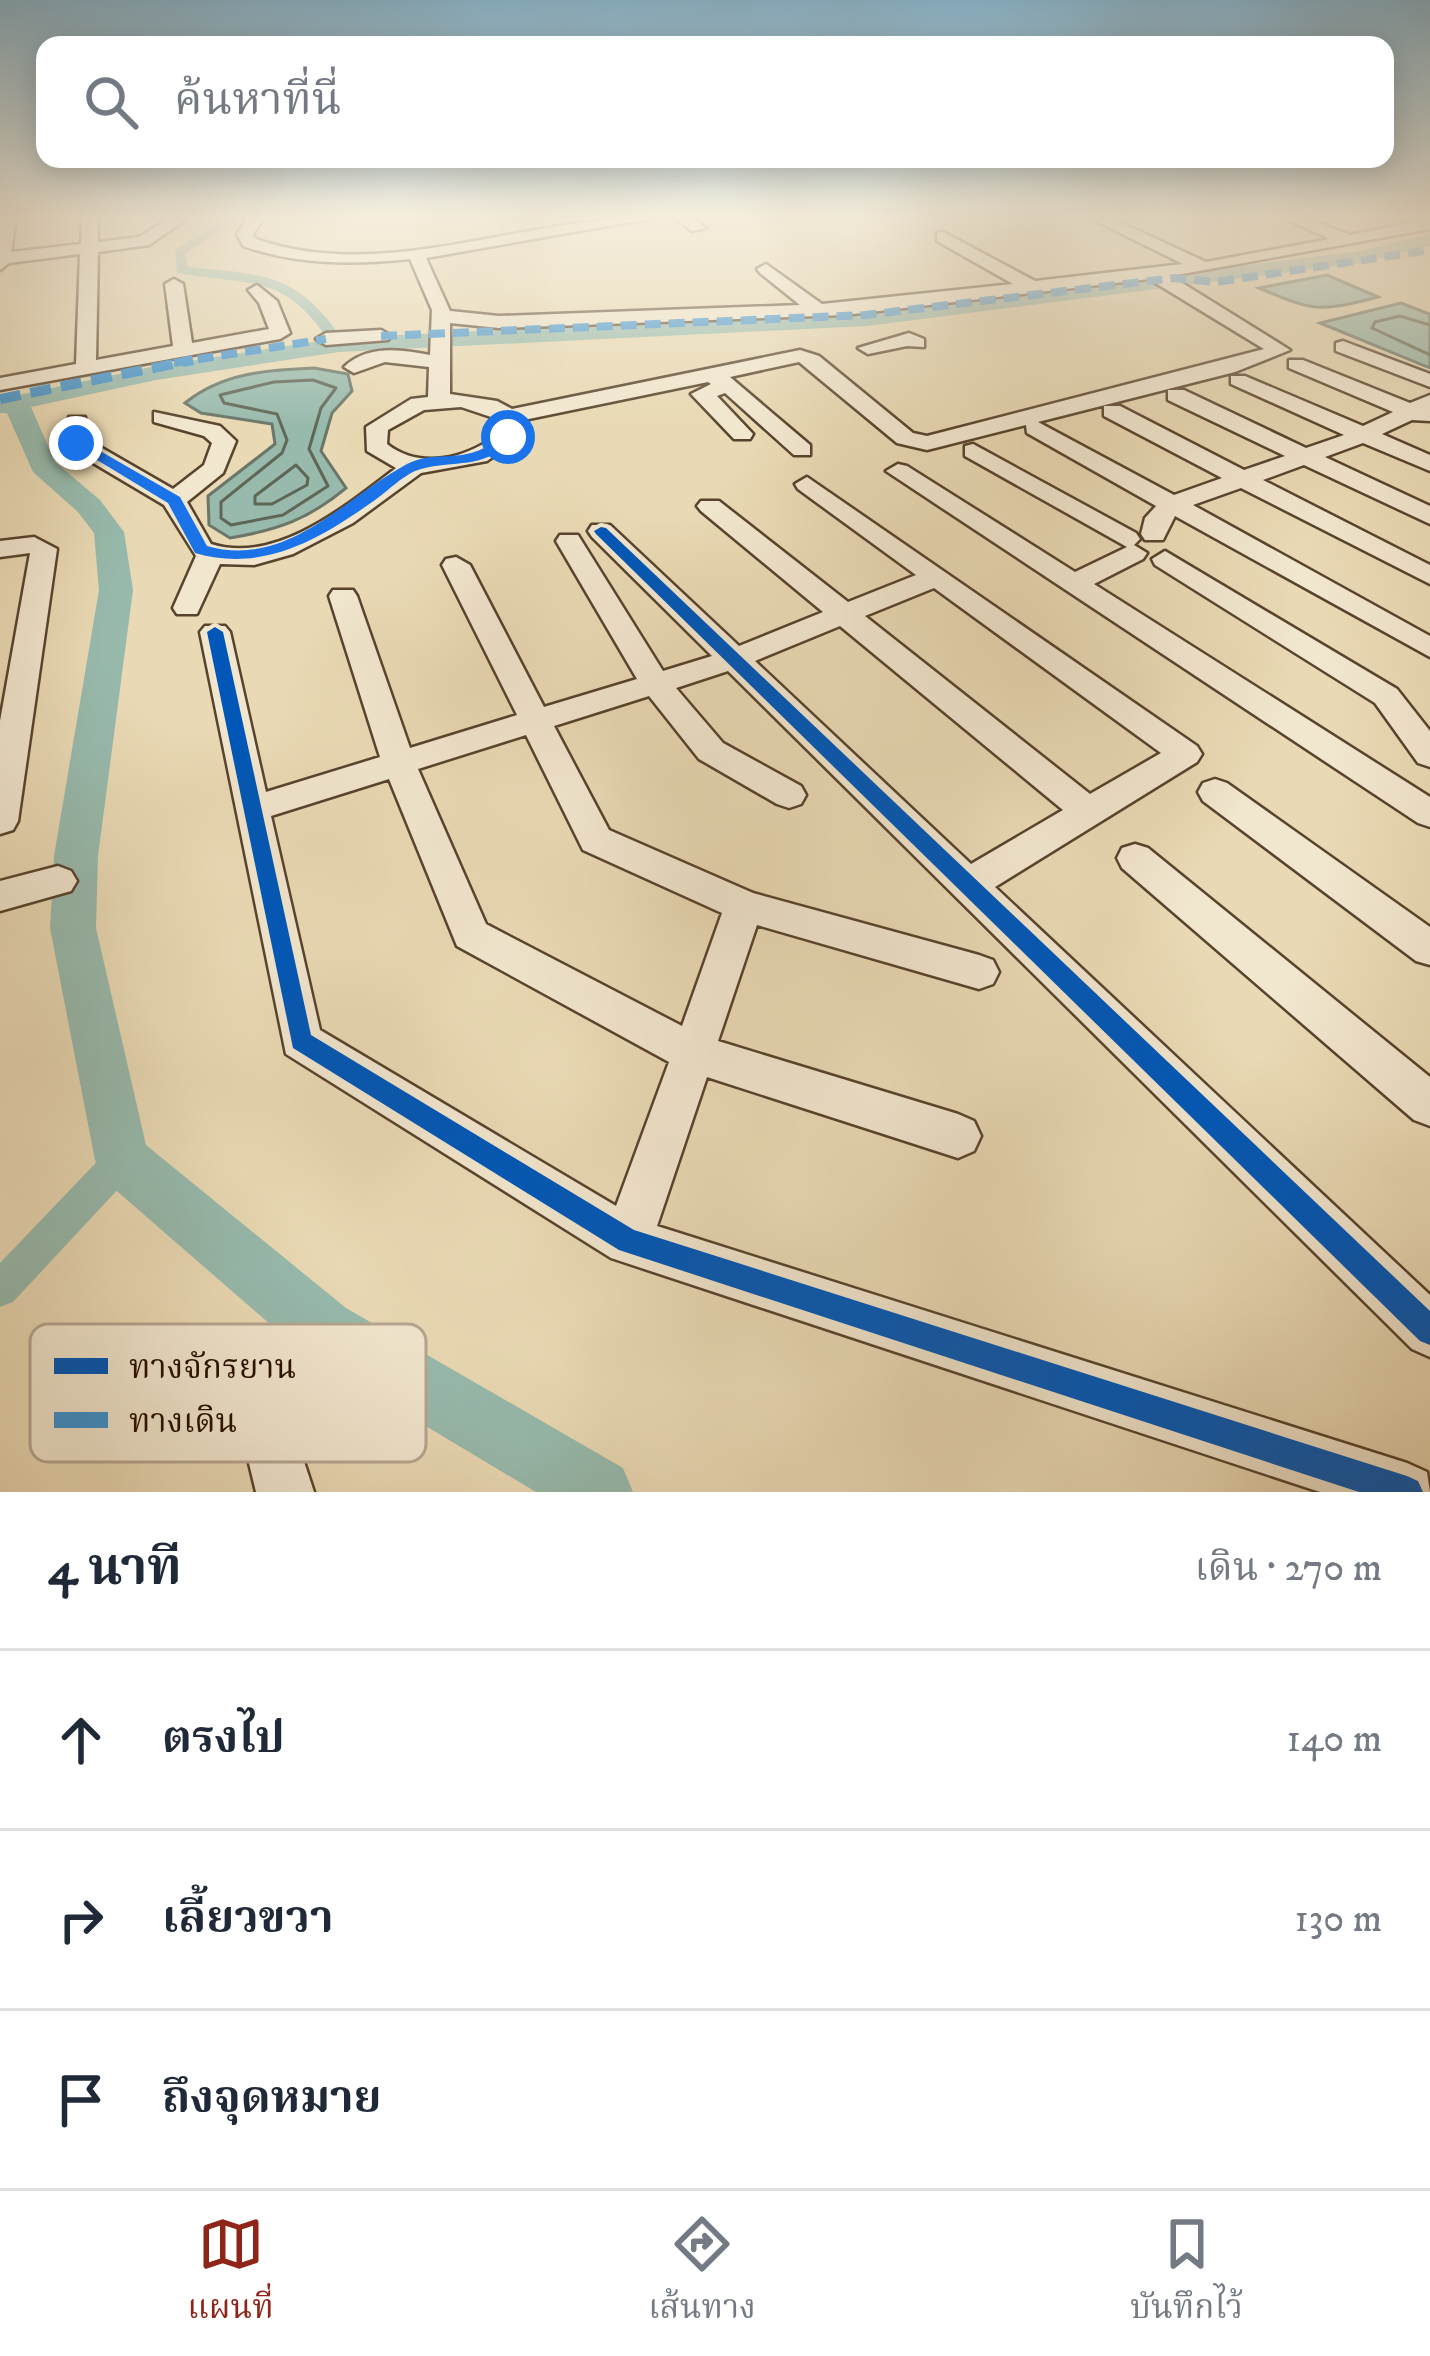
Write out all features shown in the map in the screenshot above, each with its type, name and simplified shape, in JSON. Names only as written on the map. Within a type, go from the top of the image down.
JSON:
[{"type":"street","points":[[86,366],[88,288]]},
{"type":"street","points":[[175,288],[183,348]]},
{"type":"street","points":[[433,288],[440,339],[439,400]]},
{"type":"street","points":[[790,288],[818,310]]},
{"type":"street","points":[[354,367],[500,322],[818,310],[1044,288]]},
{"type":"street","points":[[508,417],[508,437],[481,456],[416,465],[383,455],[373,436],[377,427],[401,410],[439,400],[481,403],[508,417],[717,381],[792,357],[823,358],[904,438],[928,443],[1228,368],[1280,350],[1236,316],[1178,288]]},
{"type":"street","points":[[0,384],[280,332],[268,301],[257,290]]},
{"type":"street","points":[[326,339],[381,336]]},
{"type":"street","points":[[868,352],[909,339],[917,343]]},
{"type":"street","points":[[1343,347],[1430,381]]},
{"type":"street","points":[[1296,364],[1423,411]]},
{"type":"street","points":[[1238,380],[1430,464]]},
{"type":"street","points":[[717,381],[702,394],[742,434]]},
{"type":"street","points":[[717,381],[744,396],[802,450]]},
{"type":"street","points":[[1175,395],[1430,516]]},
{"type":"street","points":[[1112,410],[1430,576]]},
{"type":"street","points":[[1073,584],[1145,546],[1158,518],[1173,505],[1423,411]]},
{"type":"street","points":[[162,417],[212,431],[224,441],[215,467],[174,500]]},
{"type":"street","points":[[77,422],[74,436],[84,450],[174,500],[184,526],[210,555],[260,554],[317,533],[416,465]]},
{"type":"street","points":[[1035,428],[1430,647]]},
{"type":"street","points":[[973,451],[1145,546],[1386,696],[1430,755]]},
{"type":"street","points":[[898,471],[1430,814]]},
{"type":"street","points":[[807,484],[1185,754],[967,885]]},
{"type":"street","points":[[710,506],[1091,814]]},
{"type":"street","points":[[789,795],[711,752],[655,683],[585,536],[734,659],[1430,1331]]},
{"type":"street","points":[[0,549],[34,544],[44,549],[0,821]]},
{"type":"street","points":[[210,555],[201,620],[252,808],[301,1041],[628,1241],[1407,1492]]},
{"type":"street","points":[[456,565],[596,840],[744,905],[979,972]]},
{"type":"street","points":[[252,808],[734,659],[938,576]]},
{"type":"street","points":[[343,596],[399,763],[471,935],[693,1053],[958,1136]]},
{"type":"street","points":[[1215,792],[1430,949]]},
{"type":"street","points":[[1135,858],[1430,1105]]},
{"type":"street","points":[[0,896],[58,881]]},
{"type":"street","points":[[628,1241],[744,905]]},
{"type":"street","points":[[277,1462],[286,1492]]},
{"type":"water","points":[[1259,288],[1356,288],[1378,297],[1317,307]]},
{"type":"water","points":[[1401,303],[1430,314],[1430,368],[1320,323]]},
{"type":"water","points":[[314,368],[348,374],[352,391],[332,413],[321,451],[346,488],[292,522],[230,538],[209,525],[208,496],[275,444],[272,424],[201,413],[185,403],[229,379]]},
{"type":"waterway","points":[[283,288],[307,303],[339,345]]},
{"type":"waterway","points":[[16,403],[156,373],[339,345],[867,319],[1117,288]]},
{"type":"waterway","points":[[2,406],[16,403]]},
{"type":"waterway","points":[[16,403],[43,466],[89,506],[109,532],[116,590],[76,856],[73,928],[122,1160],[317,1324]]},
{"type":"waterway","points":[[0,1289],[122,1160]]},
{"type":"waterway","points":[[426,1390],[599,1492]]},
{"type":"marked path","points":[[381,336],[865,315],[1094,288]]},
{"type":"marked path","points":[[0,399],[136,369],[326,339]]},
{"type":"cycle path","points":[[601,531],[1430,1331]]},
{"type":"cycle path","points":[[215,632],[301,1041],[628,1241],[1407,1492]]},
{"type":"route","points":[[76,443],[174,500],[201,550],[228,557],[260,554],[317,533],[416,465],[481,456],[508,437]]}]
